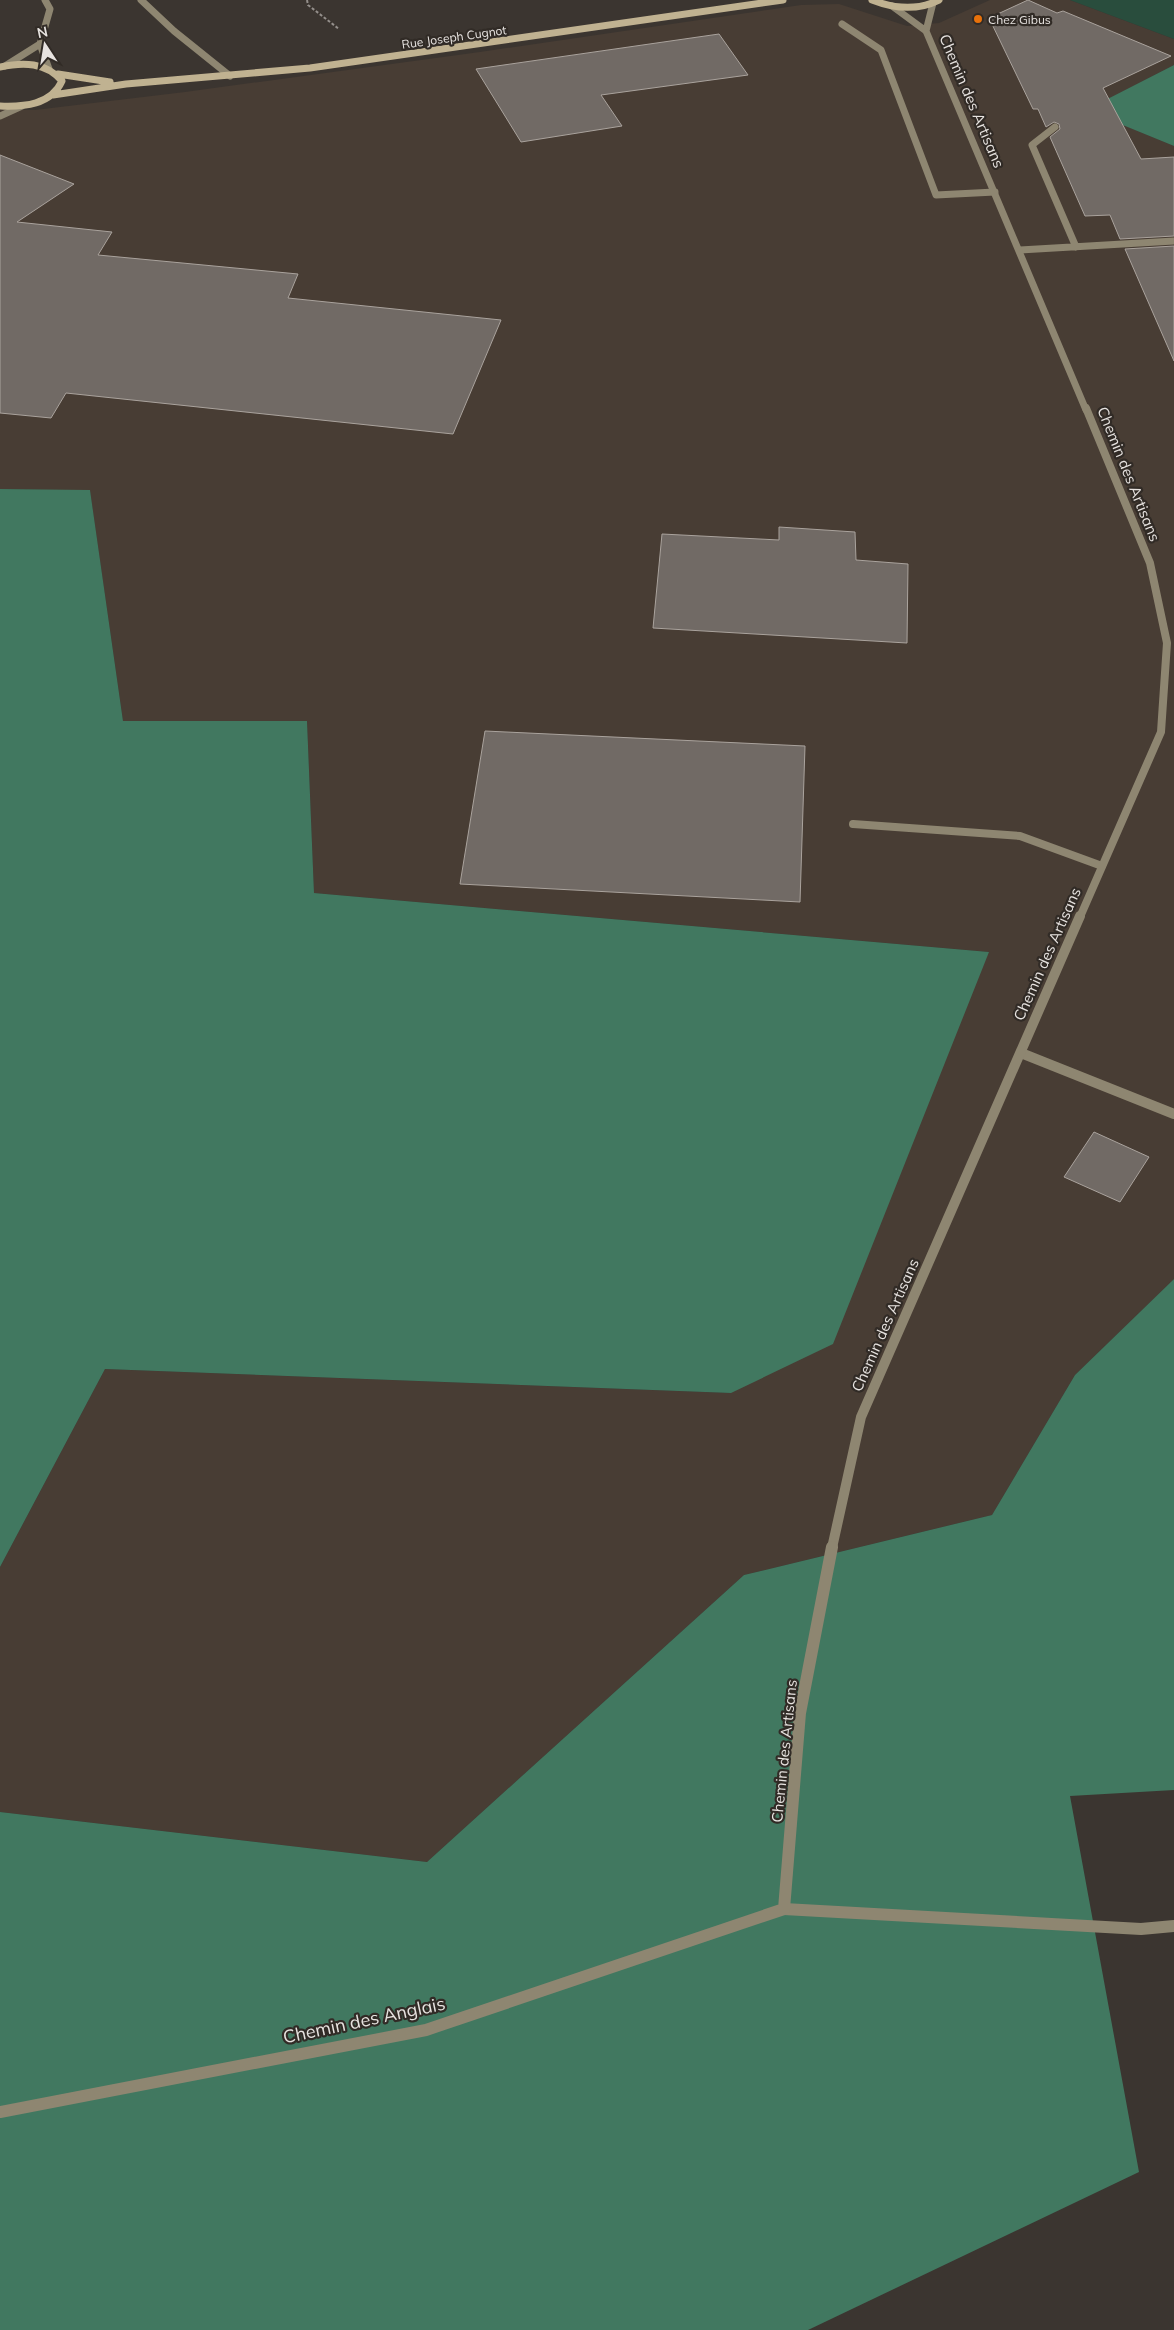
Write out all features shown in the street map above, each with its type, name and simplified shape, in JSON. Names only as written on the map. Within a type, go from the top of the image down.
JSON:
[{"type":"main road","name":"Rue Joseph Cugnot","points":[[0,106],[22,106],[41,101],[53,95],[126,84],[230,76],[421,53],[783,0]]},
{"type":"main road","points":[[872,0],[892,6],[915,8],[936,2]]},
{"type":"main road","points":[[2,66],[28,65],[49,69]]},
{"type":"main road","name":"Rue Joseph Cugnot","points":[[49,69],[58,74],[80,80],[126,84]]},
{"type":"main road","points":[[53,95],[60,88],[62,81],[58,74]]},
{"type":"street","points":[[45,0],[50,9],[40,44],[49,69]]},
{"type":"street","points":[[141,0],[230,76]]},
{"type":"street","name":"Chemin des Artisans","points":[[926,31],[936,2]]},
{"type":"street","name":"Chemin des Artisans","points":[[784,1909],[800,1713],[837,1522],[861,1417],[1161,732],[1167,643],[1150,563],[1020,250],[926,31],[892,6]]},
{"type":"street","points":[[842,24],[881,50],[936,194],[995,192]]},
{"type":"street","points":[[2,66],[40,44]]},
{"type":"street","points":[[0,116],[22,106]]},
{"type":"street","points":[[1055,128],[1032,145],[1076,247]]},
{"type":"street","points":[[1020,250],[1174,241]]},
{"type":"street","points":[[853,824],[1020,836],[1102,866]]},
{"type":"street","points":[[1020,1053],[1174,1114]]},
{"type":"street","points":[[784,1909],[1141,1929],[1174,1926]]},
{"type":"street","name":"Chemin des Anglais","points":[[0,2112],[426,2030],[784,1909]]},
{"type":"shaded area","points":[[990,0],[1070,0],[1174,39],[1174,65],[1087,110],[1174,146],[1174,1279],[1075,1375],[992,1515],[744,1575],[427,1862],[0,1812],[0,1567],[105,1369],[731,1393],[989,952],[314,893],[307,721],[123,721],[90,491],[0,489],[0,110],[35,110],[185,92],[480,52],[801,5],[839,4],[907,26],[939,23]]},
{"type":"green space","points":[[1070,0],[1174,0],[1174,39]]},
{"type":"green space","points":[[1174,65],[1174,146],[1086,110]]},
{"type":"green space","points":[[0,489],[90,490],[123,721],[307,721],[314,893],[989,952],[833,1344],[731,1393],[105,1369],[0,1567]]},
{"type":"green space","points":[[1174,1279],[1174,1790],[1070,1796],[1139,2172],[808,2330],[0,2330],[0,1812],[427,1862],[744,1575],[992,1515],[1075,1375]]},
{"type":"building","points":[[1028,0],[1057,13],[1063,11],[1171,56],[1103,88],[1141,159],[1174,157],[1174,236],[1120,239],[1110,215],[1085,216],[1050,137],[1060,129],[1059,124],[1054,122],[1046,127],[1038,109],[1033,109],[989,18]]},
{"type":"building","points":[[719,34],[748,75],[601,95],[622,126],[521,142],[476,69]]},
{"type":"building","points":[[0,155],[74,184],[17,222],[112,232],[98,255],[298,274],[288,298],[501,320],[453,434],[66,393],[51,418],[0,413]]},
{"type":"building","points":[[1174,246],[1174,361],[1125,249]]},
{"type":"building","points":[[779,527],[855,532],[856,560],[908,564],[907,643],[653,628],[662,534],[779,540]]},
{"type":"building","points":[[485,731],[805,746],[800,902],[460,884]]},
{"type":"building","points":[[1094,1132],[1149,1157],[1120,1202],[1064,1177]]},
{"type":"place","name":"Chez Gibus","points":[[978,19]]}]
